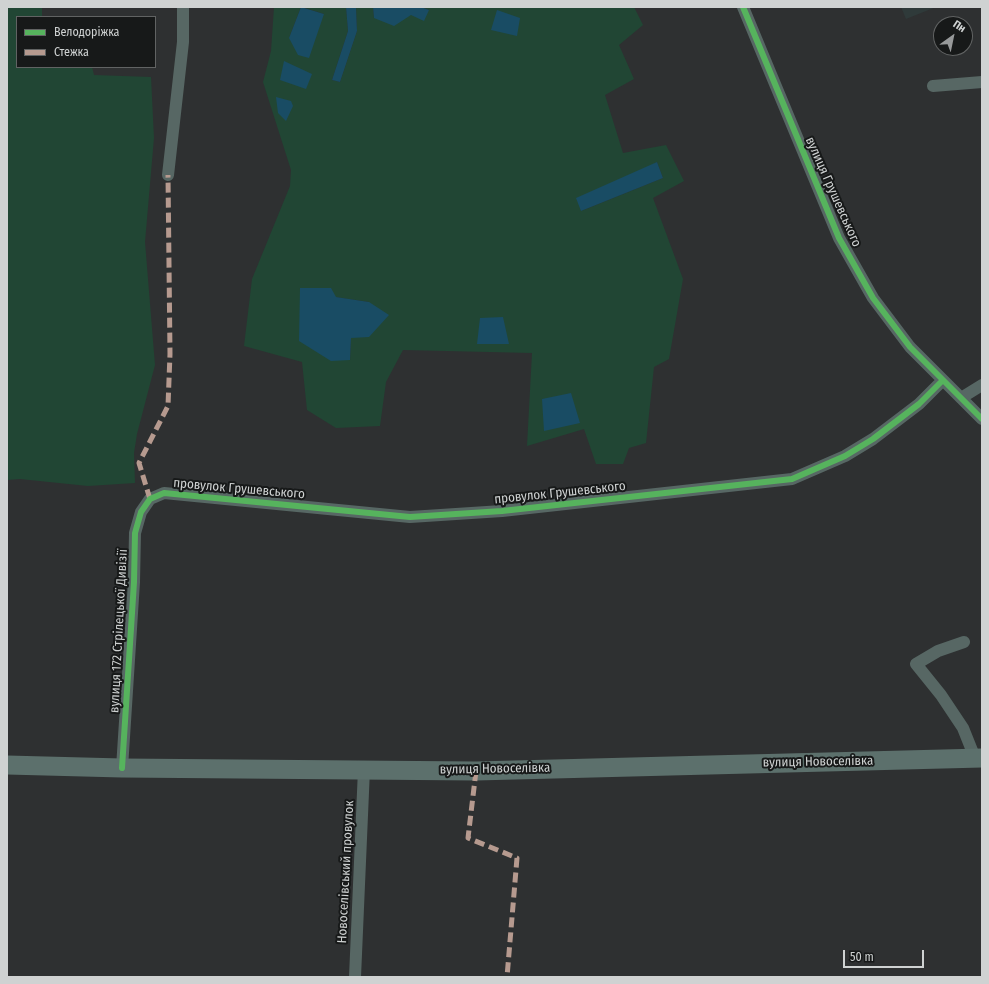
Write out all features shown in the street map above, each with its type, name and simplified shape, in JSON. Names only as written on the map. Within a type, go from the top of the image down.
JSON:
[{"type":"main road","name":"вулиця Новоселівка","points":[[7,765],[122,768],[476,771],[978,758]]},
{"type":"street","points":[[168,175],[183,42],[183,7]]},
{"type":"street","name":"вулиця Грушевського","points":[[743,7],[839,238],[874,298],[910,347],[942,381],[982,419]]},
{"type":"street","points":[[933,86],[982,82]]},
{"type":"street","name":"провулок Грушевського","points":[[150,498],[164,493],[410,517],[502,511],[792,479],[845,456],[873,440],[919,404],[942,381]]},
{"type":"street","points":[[961,398],[982,386]]},
{"type":"street","name":"вулиця 172 Стрілецької Дивізії","points":[[122,768],[134,582],[134,533],[141,512],[150,498]]},
{"type":"street","points":[[964,642],[938,651],[916,664],[941,695],[963,728],[978,758]]},
{"type":"street","name":"Новоселівський провулок","points":[[355,977],[364,769]]},
{"type":"shaded area","points":[[901,7],[936,7],[906,19]]},
{"type":"green space","points":[[7,7],[42,7],[42,16],[16,16],[16,68],[92,68],[94,75],[151,77],[154,138],[145,242],[155,365],[137,434],[134,453],[135,483],[88,486],[20,479],[7,480]]},
{"type":"green space","points":[[274,7],[301,7],[289,38],[324,14],[302,7],[346,7],[348,31],[332,80],[340,82],[357,31],[356,7],[373,7],[374,18],[411,15],[429,10],[421,7],[634,7],[643,25],[619,45],[634,79],[605,95],[623,153],[666,145],[684,181],[653,198],[683,279],[669,359],[654,367],[646,443],[629,448],[623,464],[596,464],[584,429],[527,446],[532,353],[403,350],[386,382],[380,426],[336,428],[307,410],[302,362],[244,346],[252,279],[290,186],[291,170],[263,82],[271,51]],"holes":[[[657,162],[663,178],[581,211]],[[300,288],[335,297],[369,302],[351,338],[350,360],[301,301]]]},
{"type":"water","points":[[301,7],[324,14],[309,58],[298,55],[289,38]]},
{"type":"water","points":[[346,7],[356,7],[357,31],[340,82],[332,80],[348,31]]},
{"type":"water","points":[[373,7],[421,7],[429,10],[424,21],[411,15],[394,26],[374,18]]},
{"type":"water","points":[[497,10],[520,18],[517,36],[491,30]]},
{"type":"water","points":[[284,61],[312,74],[306,89],[280,80]]},
{"type":"water","points":[[276,97],[291,101],[293,106],[286,121],[278,113]]},
{"type":"water","points":[[657,162],[663,178],[581,211],[576,198]]},
{"type":"water","points":[[300,288],[331,288],[336,297],[369,302],[389,315],[369,337],[351,338],[350,360],[331,361],[299,341]]},
{"type":"water","points":[[503,317],[509,344],[477,344],[480,318]]},
{"type":"water","points":[[571,393],[580,423],[544,431],[542,399]]},
{"type":"marked path","points":[[150,499],[139,463],[168,406],[170,354],[168,175]]},
{"type":"marked path","points":[[476,771],[468,838],[517,858],[507,977]]},
{"type":"cycle path","points":[[743,7],[839,238],[873,298],[910,347],[982,419]]},
{"type":"cycle path","points":[[122,768],[134,582],[135,533],[141,512],[150,499],[164,493],[410,517],[502,511],[792,479],[845,456],[873,439],[919,404],[942,381]]}]
